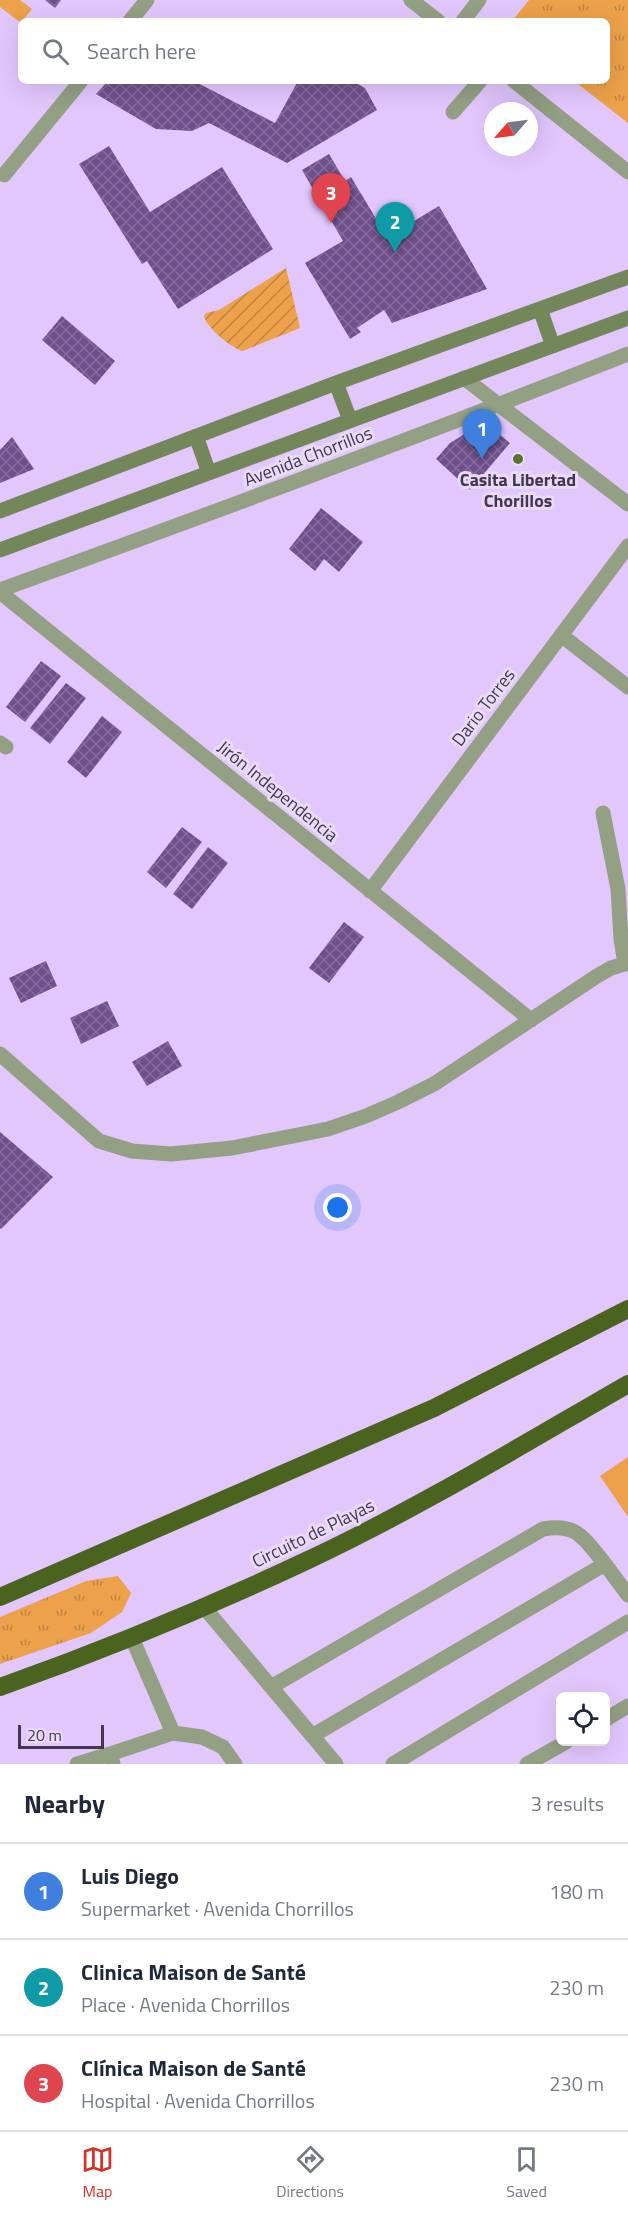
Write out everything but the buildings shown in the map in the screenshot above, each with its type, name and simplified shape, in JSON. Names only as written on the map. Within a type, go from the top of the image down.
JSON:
[{"type":"highway","points":[[0,1598],[434,1408],[628,1309]]},
{"type":"highway","name":"Circuito de Playas","points":[[0,1687],[132,1638],[307,1561],[466,1478],[628,1384]]},
{"type":"main road","points":[[0,511],[336,383],[628,277]]},
{"type":"main road","points":[[540,309],[553,346]]},
{"type":"main road","name":"Avenida Chorrillos","points":[[0,550],[628,318]]},
{"type":"main road","points":[[336,383],[350,420]]},
{"type":"main road","points":[[196,436],[208,473]]},
{"type":"street","points":[[132,18],[147,0]]},
{"type":"street","points":[[411,0],[431,18]]},
{"type":"street","points":[[465,18],[479,0]]},
{"type":"street","points":[[4,175],[79,84]]},
{"type":"street","points":[[453,112],[477,84]]},
{"type":"street","points":[[518,84],[628,172]]},
{"type":"street","name":"Avenida Chorrillos","points":[[0,591],[133,543],[628,354]]},
{"type":"street","points":[[464,378],[628,504]]},
{"type":"street","name":"Dario Torres","points":[[370,891],[628,546]]},
{"type":"street","name":"Jirón Independencia","points":[[0,591],[531,1020]]},
{"type":"street","points":[[561,635],[628,687]]},
{"type":"street","points":[[0,1054],[99,1141],[132,1151],[171,1154],[232,1148],[328,1129],[366,1116],[434,1084],[597,976],[626,963],[621,939],[618,889],[603,813]]},
{"type":"street","points":[[271,1687],[543,1529],[559,1526],[579,1532],[628,1594]]},
{"type":"street","points":[[312,1736],[604,1564]]},
{"type":"street","points":[[203,1606],[336,1764]]},
{"type":"street","points":[[393,1764],[628,1622]]},
{"type":"street","points":[[132,1638],[172,1734]]},
{"type":"street","points":[[610,1717],[628,1706]]},
{"type":"street","points":[[77,1764],[111,1759],[172,1734],[202,1737],[223,1747],[235,1764]]},
{"type":"street","points":[[527,1764],[559,1746]]},
{"type":"green space","points":[[0,0],[20,0],[32,9],[25,18],[18,18],[18,21],[0,7]]},
{"type":"green space","points":[[529,0],[628,0],[628,123],[578,84],[610,84],[610,18],[514,18]]},
{"type":"green space","points":[[286,268],[300,328],[243,351],[226,342],[209,326],[204,316],[206,313],[219,310]]},
{"type":"green space","points":[[628,1457],[628,1517],[600,1476]]},
{"type":"green space","points":[[118,1576],[131,1593],[122,1612],[91,1633],[0,1664],[0,1617],[86,1581]]},
{"type":"place","name":"Clínica Maison de Santé","points":[[331,223]]},
{"type":"place","name":"Clinica Maison de Santé","points":[[395,252]]},
{"type":"place","name":"Luis Diego","points":[[482,459]]},
{"type":"place","name":"Casita Libertad Chorillos","points":[[518,459]]}]
